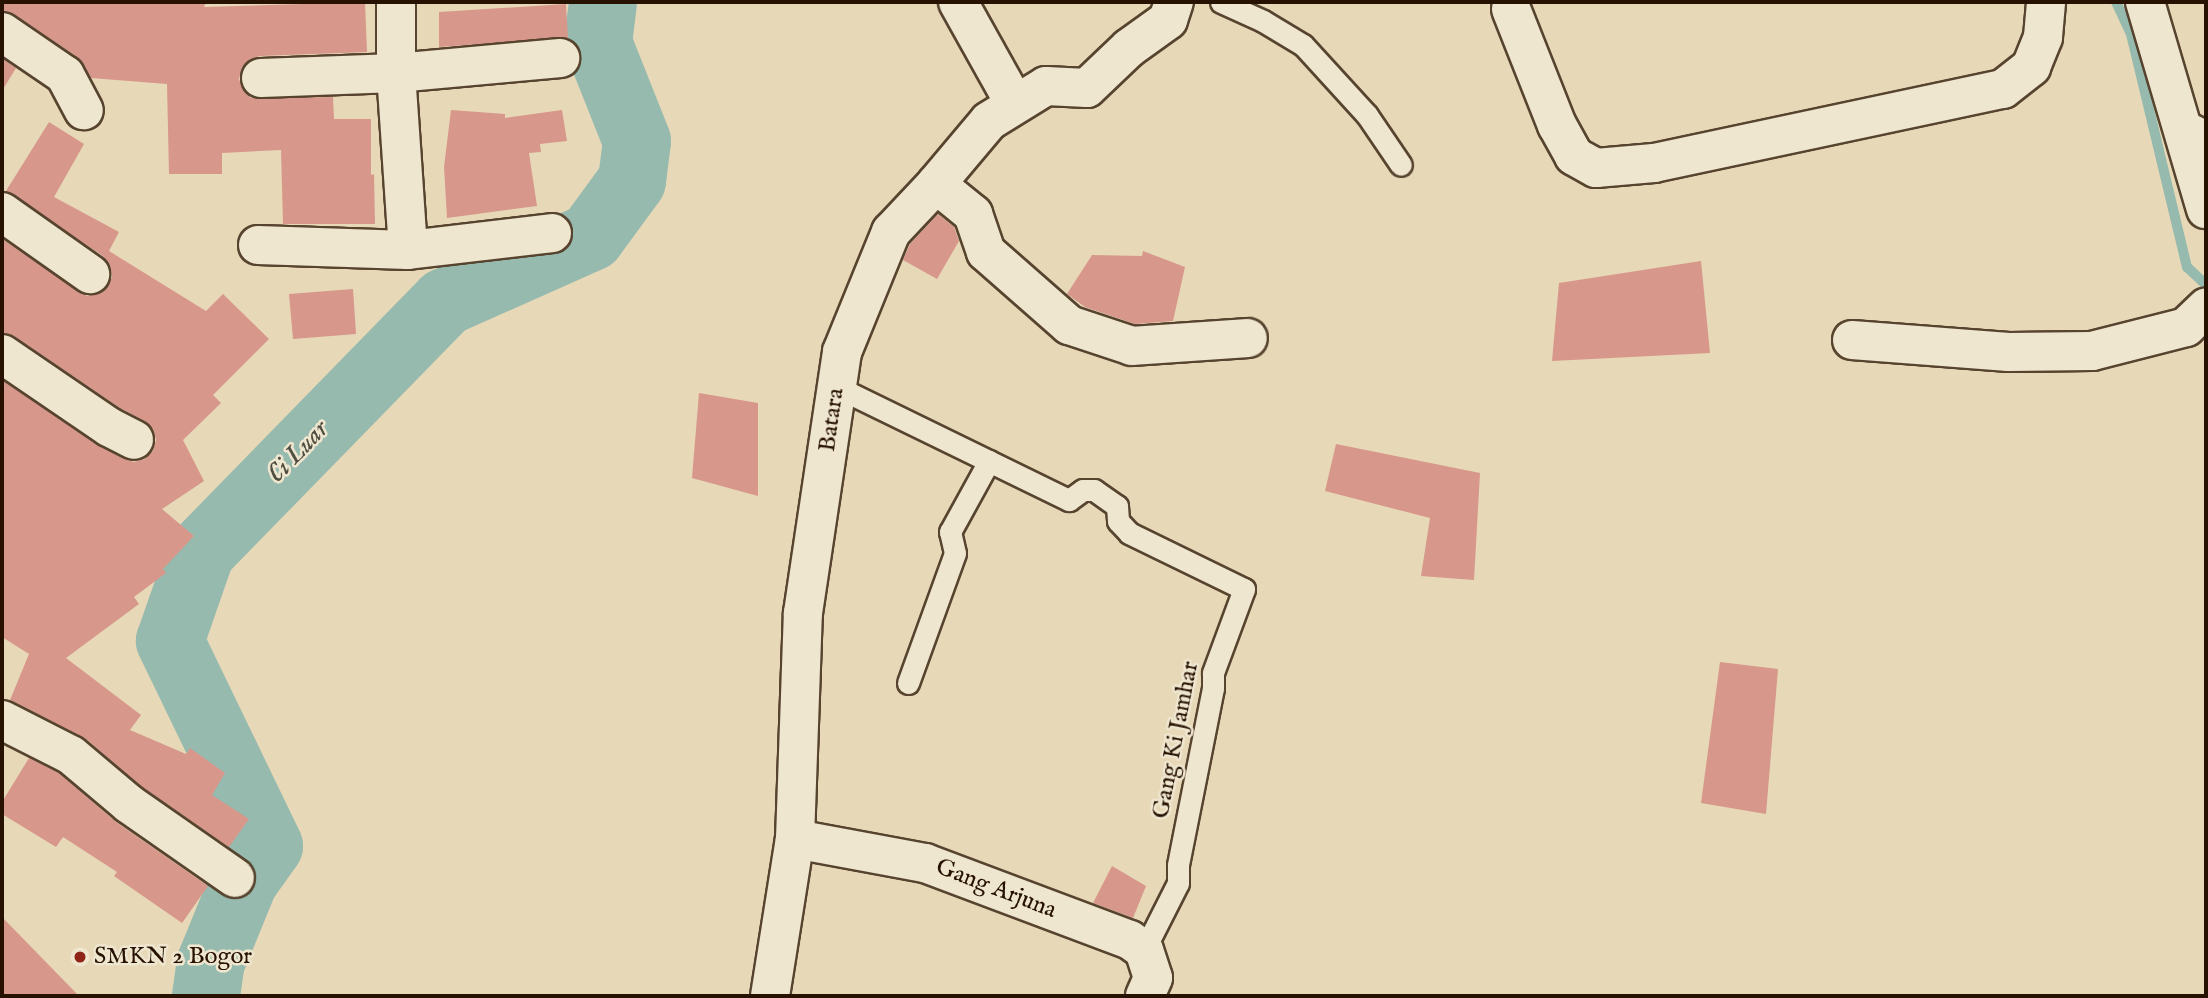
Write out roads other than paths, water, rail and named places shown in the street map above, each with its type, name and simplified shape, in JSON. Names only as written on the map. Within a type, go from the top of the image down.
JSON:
[{"type":"street","points":[[396,2],[396,73],[408,250]]},
{"type":"street","points":[[958,2],[1015,104]]},
{"type":"street","name":"Batara","points":[[770,996],[795,839],[803,612],[842,352],[891,232],[989,121],[1046,86],[1087,88],[1129,48],[1168,20],[1174,2]]},
{"type":"street","points":[[1511,9],[1557,125],[1574,156],[1596,168],[1654,163],[2003,89],[2031,67],[2043,37],[2046,2]]},
{"type":"street","points":[[2145,2],[2193,125],[2206,209]]},
{"type":"street","points":[[2,32],[65,75],[84,110]]},
{"type":"street","points":[[261,78],[396,73],[560,58]]},
{"type":"street","points":[[936,184],[973,215],[986,252],[1069,325],[1132,346],[1248,338]]},
{"type":"street","points":[[2,212],[90,274]]},
{"type":"street","points":[[258,245],[408,250],[552,233]]},
{"type":"street","points":[[1853,340],[2009,352],[2092,351],[2196,318]]},
{"type":"street","points":[[2,354],[109,427],[134,440]]},
{"type":"street","points":[[2,720],[71,754],[129,804],[235,878]]},
{"type":"street","name":"Gang Arjuna","points":[[795,839],[925,863],[1130,940],[1144,950]]},
{"type":"street","points":[[1144,950],[1153,978],[1145,996]]},
{"type":"lane","points":[[1221,2],[1263,20],[1303,45],[1367,115],[1401,165]]},
{"type":"lane","name":"Gang Ki Jamhar","points":[[837,387],[1069,500],[1083,490],[1094,491],[1117,506],[1118,521],[1129,533],[1244,589],[1213,673],[1213,688],[1178,865],[1178,883],[1144,950]]},
{"type":"lane","points":[[908,683],[955,553],[950,532],[989,461]]},
{"type":"waterway","name":"Ci Luar","points":[[206,996],[211,962],[244,881],[269,846],[170,641],[201,552],[445,302],[591,237],[632,181],[637,141],[598,43],[603,2]]},
{"type":"waterway","points":[[2116,2],[2131,34],[2187,267],[2206,285]]},
{"type":"place","name":"SMKN 2 Bogor","points":[[80,957]]}]
